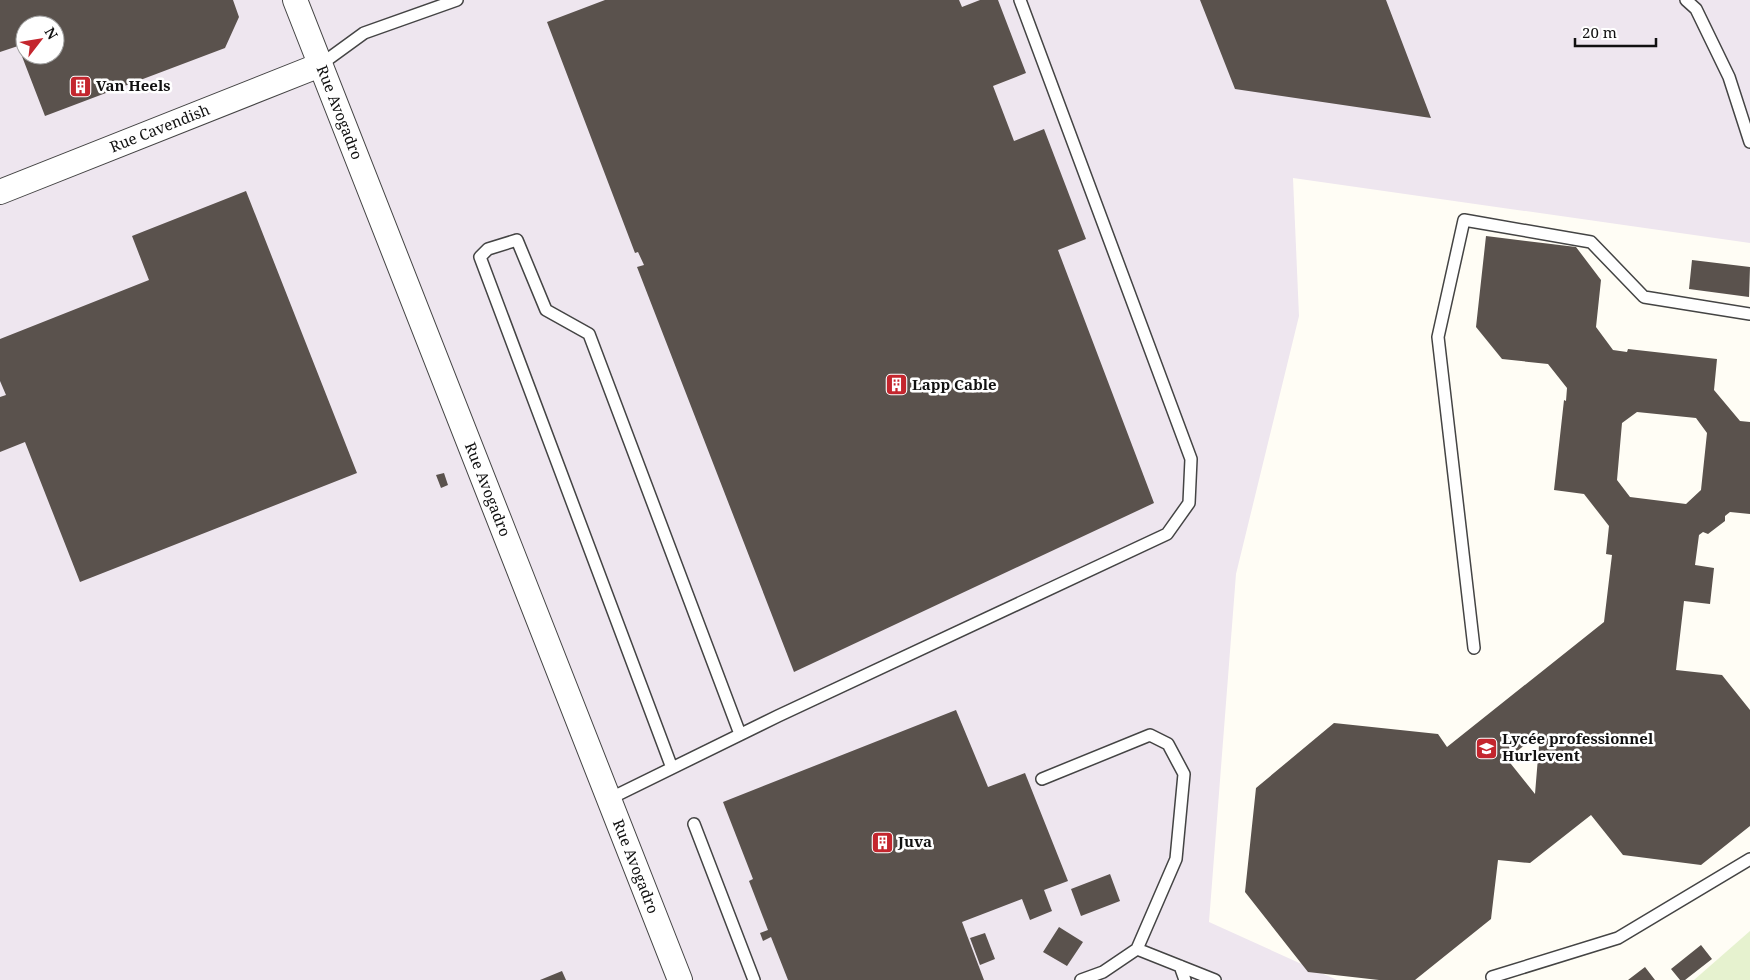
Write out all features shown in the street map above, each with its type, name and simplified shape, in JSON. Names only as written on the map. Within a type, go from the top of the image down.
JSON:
[{"type":"street","name":"Rue Avogadro","points":[[295,0],[680,980]]},
{"type":"street","name":"Rue Cavendish","points":[[0,192],[320,66]]},
{"type":"lane","points":[[320,66],[364,33],[457,0]]},
{"type":"lane","points":[[609,799],[740,734],[1167,534],[1189,503],[1191,459],[1020,0]]},
{"type":"lane","points":[[1686,0],[1696,10],[1729,77],[1750,142]]},
{"type":"lane","points":[[1474,648],[1438,337],[1464,220],[1591,242],[1644,297],[1750,314]]},
{"type":"lane","points":[[672,768],[480,257],[488,249],[517,240],[546,310],[589,334],[740,734]]},
{"type":"lane","points":[[1042,779],[1150,735],[1168,744],[1184,774],[1176,859],[1138,949],[1103,972],[1081,980]]},
{"type":"lane","points":[[694,824],[754,980]]},
{"type":"lane","points":[[1492,978],[1618,938],[1750,859]]},
{"type":"lane","points":[[1138,949],[1215,980]]},
{"type":"lane","points":[[1180,966],[1185,980]]},
{"type":"shaded area","points":[[0,0],[1750,0],[1750,243],[1293,178],[1299,316],[1236,574],[1209,922],[1337,980],[0,980]]},
{"type":"green space","points":[[1750,931],[1750,980],[1694,980]]},
{"type":"building","name":"Van Heels","points":[[0,0],[233,0],[239,17],[225,48],[45,116],[25,65],[65,65],[65,15],[15,15],[15,47],[0,52]]},
{"type":"building","name":"Lapp Cable","points":[[605,0],[959,0],[962,7],[980,0],[998,0],[1026,73],[993,86],[1014,141],[1044,129],[1086,239],[1058,250],[1154,503],[794,672],[637,267],[644,265],[638,252],[635,253],[547,22]]},
{"type":"building","points":[[1200,0],[1386,0],[1431,118],[1235,89]]},
{"type":"building","points":[[246,191],[357,473],[80,582],[25,442],[0,452],[0,397],[6,395],[0,381],[0,339],[149,280],[132,236]]},
{"type":"building","points":[[1486,236],[1576,247],[1601,280],[1596,327],[1613,350],[1627,352],[1628,349],[1717,359],[1714,390],[1740,421],[1750,422],[1750,514],[1730,512],[1725,516],[1725,521],[1708,534],[1703,532],[1699,535],[1695,565],[1714,568],[1710,604],[1684,601],[1676,670],[1722,675],[1750,710],[1750,826],[1701,865],[1623,855],[1591,815],[1530,863],[1498,860],[1491,919],[1415,980],[1379,980],[1308,972],[1245,892],[1256,788],[1334,723],[1438,734],[1447,747],[1604,622],[1612,555],[1606,554],[1609,526],[1584,494],[1554,490],[1567,388],[1548,364],[1502,359],[1476,327]],"holes":[[[1637,412],[1696,418],[1707,433],[1701,490],[1686,504],[1630,497],[1617,480],[1622,423]],[[1540,733],[1535,794],[1507,759]]]},
{"type":"building","points":[[1692,260],[1750,267],[1749,297],[1689,289]]},
{"type":"building","points":[[444,473],[448,485],[441,488],[436,475]]},
{"type":"building","name":"Juva","points":[[956,710],[988,787],[1025,773],[1068,881],[1044,890],[1052,911],[1030,920],[1022,899],[962,922],[984,980],[788,980],[771,937],[763,941],[760,933],[768,930],[749,881],[753,879],[723,802]]},
{"type":"building","points":[[1110,874],[1120,901],[1081,916],[1071,889]]},
{"type":"building","points":[[1059,927],[1083,942],[1067,966],[1043,952]]},
{"type":"building","points":[[985,933],[995,959],[980,965],[970,938]]},
{"type":"building","points":[[1701,945],[1712,959],[1685,980],[1680,980],[1671,969]]},
{"type":"building","points":[[1645,967],[1655,980],[1628,980]]},
{"type":"building","points":[[562,971],[566,980],[540,980]]},
{"type":"place","name":"Van Heels","points":[[80,86]]},
{"type":"place","name":"Lapp Cable","points":[[896,385]]},
{"type":"place","name":"Lycée professionnel Hurlevent","points":[[1486,748]]},
{"type":"place","name":"Juva","points":[[882,842]]}]
